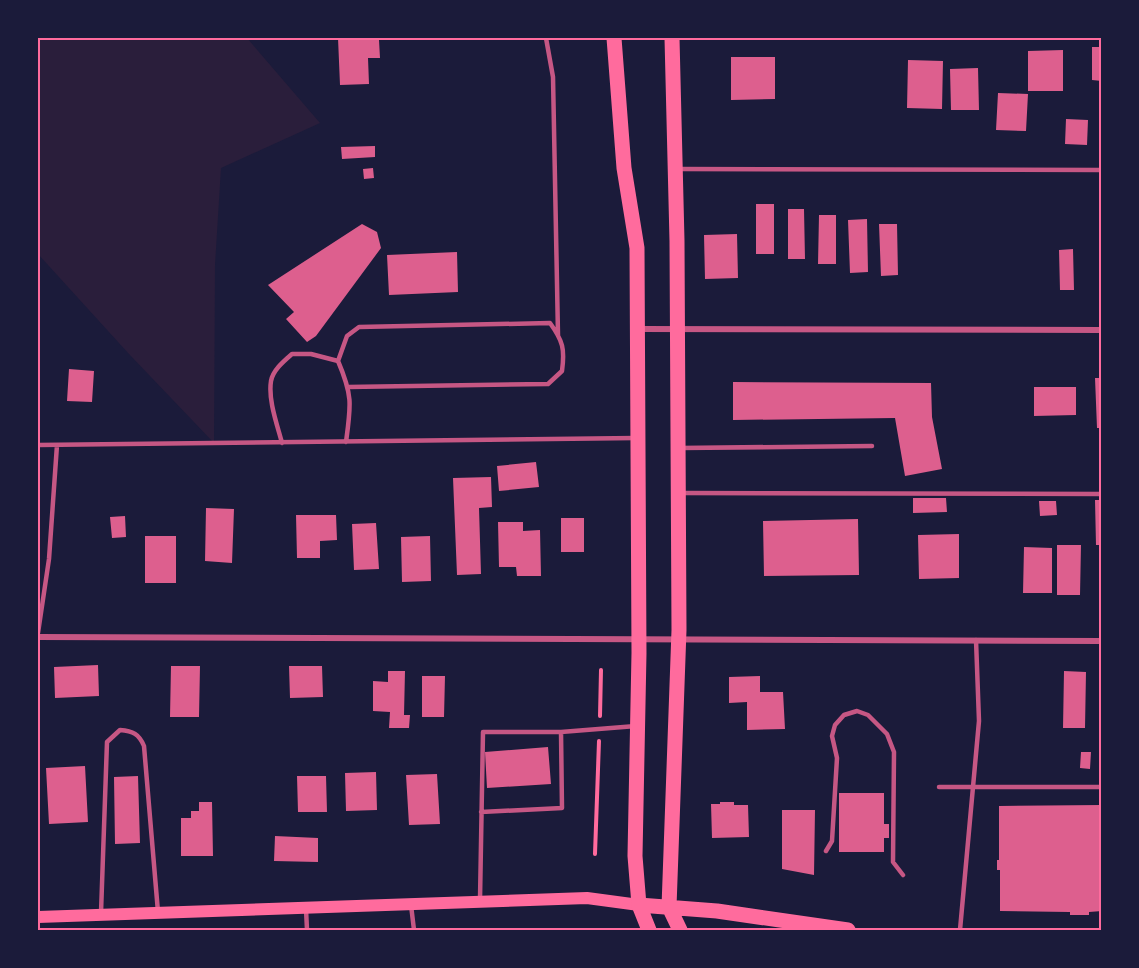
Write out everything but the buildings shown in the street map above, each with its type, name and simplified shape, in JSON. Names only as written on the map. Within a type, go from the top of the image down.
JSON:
[{"type":"main road","points":[[614,38],[624,168],[637,248],[639,639],[635,856],[639,905],[649,930]]},
{"type":"main road","points":[[672,38],[678,448],[678,639],[669,907],[680,930]]},
{"type":"main road","points":[[38,917],[587,898],[717,911],[805,928],[848,930]]},
{"type":"street","points":[[638,329],[1101,330]]},
{"type":"street","points":[[38,635],[1101,640]]},
{"type":"lane","points":[[546,38],[553,77],[558,335]]},
{"type":"lane","points":[[675,170],[1101,170]]},
{"type":"lane","points":[[346,442],[351,403],[348,387],[338,361],[347,336],[359,327],[550,323],[565,352],[562,371],[548,384],[348,387]]},
{"type":"lane","points":[[282,442],[272,399],[271,379],[279,366],[292,354],[311,354],[338,361]]},
{"type":"lane","points":[[38,446],[638,438]]},
{"type":"lane","points":[[38,635],[49,559],[57,446]]},
{"type":"lane","points":[[678,448],[872,446]]},
{"type":"lane","points":[[678,494],[1101,494]]},
{"type":"lane","points":[[960,930],[979,721],[976,640]]},
{"type":"lane","points":[[826,851],[832,840],[837,758],[831,736],[835,725],[844,715],[857,711],[868,715],[887,734],[894,752],[893,862],[903,875]]},
{"type":"lane","points":[[480,903],[483,732],[561,732],[638,726]]},
{"type":"lane","points":[[101,915],[107,742],[120,730],[134,732],[144,746],[158,913]]},
{"type":"lane","points":[[482,812],[562,808],[561,732]]},
{"type":"lane","points":[[939,787],[1101,787]]},
{"type":"lane","points":[[411,905],[414,930]]},
{"type":"lane","points":[[306,908],[307,930]]},
{"type":"path","points":[[595,854],[601,670]]},
{"type":"shaded area","points":[[38,38],[247,38],[320,123],[221,168],[215,265],[214,443],[38,254]]}]
